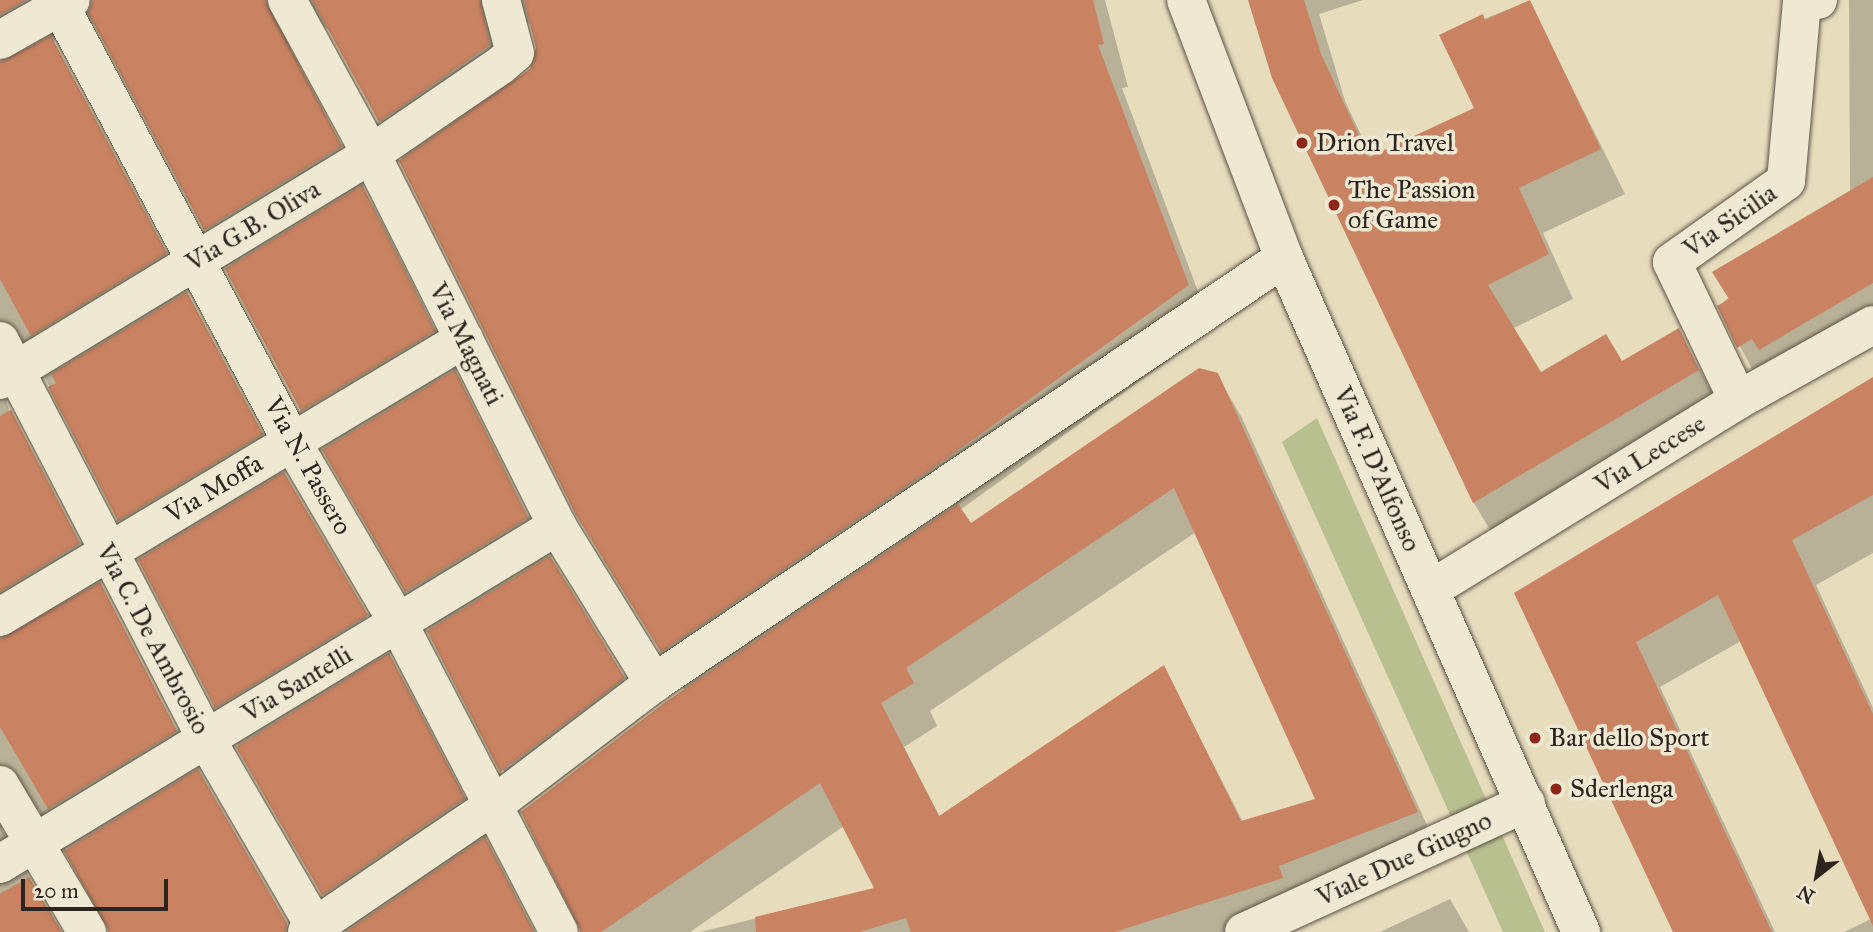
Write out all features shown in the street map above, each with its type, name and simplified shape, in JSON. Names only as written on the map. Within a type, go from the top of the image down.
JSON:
[{"type":"street","name":"Via Magnati","points":[[287,0],[372,154],[557,526],[654,683]]},
{"type":"street","name":"Via G.B. Oliva","points":[[5,364],[197,260],[372,154],[500,65],[515,53],[500,0]]},
{"type":"street","name":"Via F. D'Alfonso","points":[[1186,0],[1284,258],[1581,932]]},
{"type":"street","name":"Via Sicilia","points":[[1738,400],[1672,262],[1786,181],[1802,0],[1818,0]]},
{"type":"street","points":[[0,40],[63,2]]},
{"type":"street","name":"Via N. Passero","points":[[63,2],[292,442],[398,623],[491,807],[559,932]]},
{"type":"street","points":[[313,930],[491,807],[654,683],[1284,258]]},
{"type":"street","name":"Via Leccese","points":[[1431,589],[1738,400],[1873,325]]},
{"type":"street","name":"Via Moffa","points":[[0,617],[464,339]]},
{"type":"street","name":"Via C. De Ambrosio","points":[[5,364],[206,739],[313,930]]},
{"type":"street","name":"Via Santelli","points":[[0,864],[557,526]]},
{"type":"street","points":[[0,785],[87,932]]},
{"type":"street","name":"Viale Due Giugno","points":[[1244,932],[1526,803]]},
{"type":"green space","points":[[1317,418],[1545,932],[1503,932],[1282,442]]},
{"type":"building","points":[[0,0],[26,0],[0,15]]},
{"type":"building","points":[[93,0],[265,0],[342,146],[204,230],[88,13]]},
{"type":"building","points":[[312,0],[480,0],[490,45],[379,122]]},
{"type":"building","points":[[524,0],[1093,0],[1104,44],[1098,45],[1189,285],[933,468],[661,652],[576,515],[399,161],[530,69],[536,48]]},
{"type":"building","points":[[1248,0],[1304,0],[1321,54],[1369,157],[1474,108],[1439,35],[1483,14],[1485,20],[1530,0],[1601,149],[1519,188],[1549,254],[1488,285],[1541,372],[1606,334],[1622,361],[1679,328],[1699,370],[1473,503],[1272,78]]},
{"type":"building","points":[[51,36],[167,253],[31,336],[0,279],[0,62]]},
{"type":"building","points":[[1873,177],[1873,283],[1759,350],[1752,339],[1737,348],[1717,306],[1729,299],[1712,272]]},
{"type":"building","points":[[362,185],[435,331],[301,411],[225,269]]},
{"type":"building","points":[[187,292],[263,434],[118,521],[48,387],[56,383],[51,374]]},
{"type":"building","points":[[1199,368],[1218,373],[1418,812],[1279,866],[1283,878],[1115,932],[911,932],[906,918],[859,932],[756,932],[755,917],[874,888],[820,783],[601,932],[581,932],[521,812],[667,701],[958,504],[971,523]],"holes":[[[1174,488],[1315,799],[1241,821],[1164,665],[939,816],[881,703],[914,683],[906,668]]]},
{"type":"building","points":[[455,370],[528,518],[405,592],[322,450]]},
{"type":"building","points":[[1873,377],[1873,495],[1792,540],[1873,714],[1873,926],[1718,595],[1636,642],[1772,932],[1673,932],[1514,593]]},
{"type":"building","points":[[11,410],[80,543],[0,592],[0,416]]},
{"type":"building","points":[[284,472],[368,615],[215,708],[138,560]]},
{"type":"building","points":[[550,556],[625,678],[500,772],[427,631]]},
{"type":"building","points":[[100,582],[177,731],[48,809],[0,727],[0,639]]},
{"type":"building","points":[[389,653],[465,798],[322,895],[236,747]]},
{"type":"building","points":[[198,769],[287,923],[285,932],[109,932],[64,851]]},
{"type":"building","points":[[485,837],[534,932],[346,932]]},
{"type":"building","points":[[29,877],[62,932],[0,932],[0,894]]},
{"type":"place","name":"Drion Travel","points":[[1302,143]]},
{"type":"place","name":"The Passion of Game","points":[[1334,205]]},
{"type":"place","name":"Bar dello Sport","points":[[1535,738]]},
{"type":"place","name":"Sderlenga","points":[[1556,789]]}]
